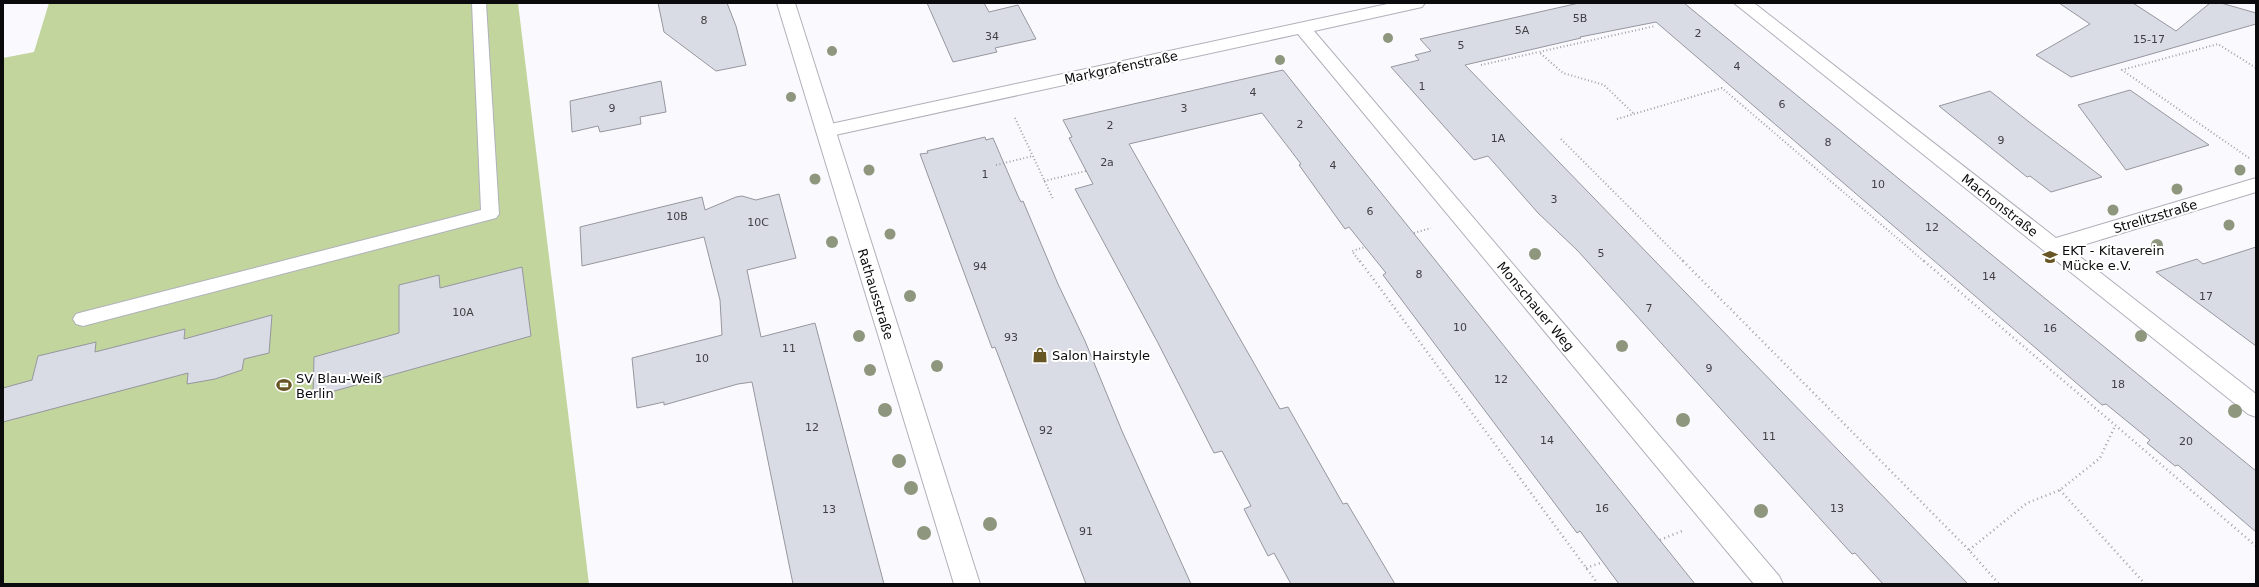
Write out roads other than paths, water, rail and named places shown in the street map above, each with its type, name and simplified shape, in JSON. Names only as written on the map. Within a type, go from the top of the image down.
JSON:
[{"type":"street","name":"Rathausstraße","points":[[786,3],[967,584]]},
{"type":"street","name":"Markgrafenstraße","points":[[826,131],[1416,3]]},
{"type":"street","name":"Machonstraße","points":[[1743,3],[2256,407]]},
{"type":"street","name":"Monschauer Weg","points":[[1302,28],[1770,584]]},
{"type":"street","name":"Strelitzstraße","points":[[2053,247],[2256,185]]},
{"type":"lane","points":[[83,319],[490,214],[479,3]]},
{"type":"place","name":"EKT - Kitaverein Mücke e.V.","points":[[2050,257]]},
{"type":"place","name":"Salon Hairstyle","points":[[1040,355]]},
{"type":"place","name":"SV Blau-Weiß Berlin","points":[[284,385]]}]
